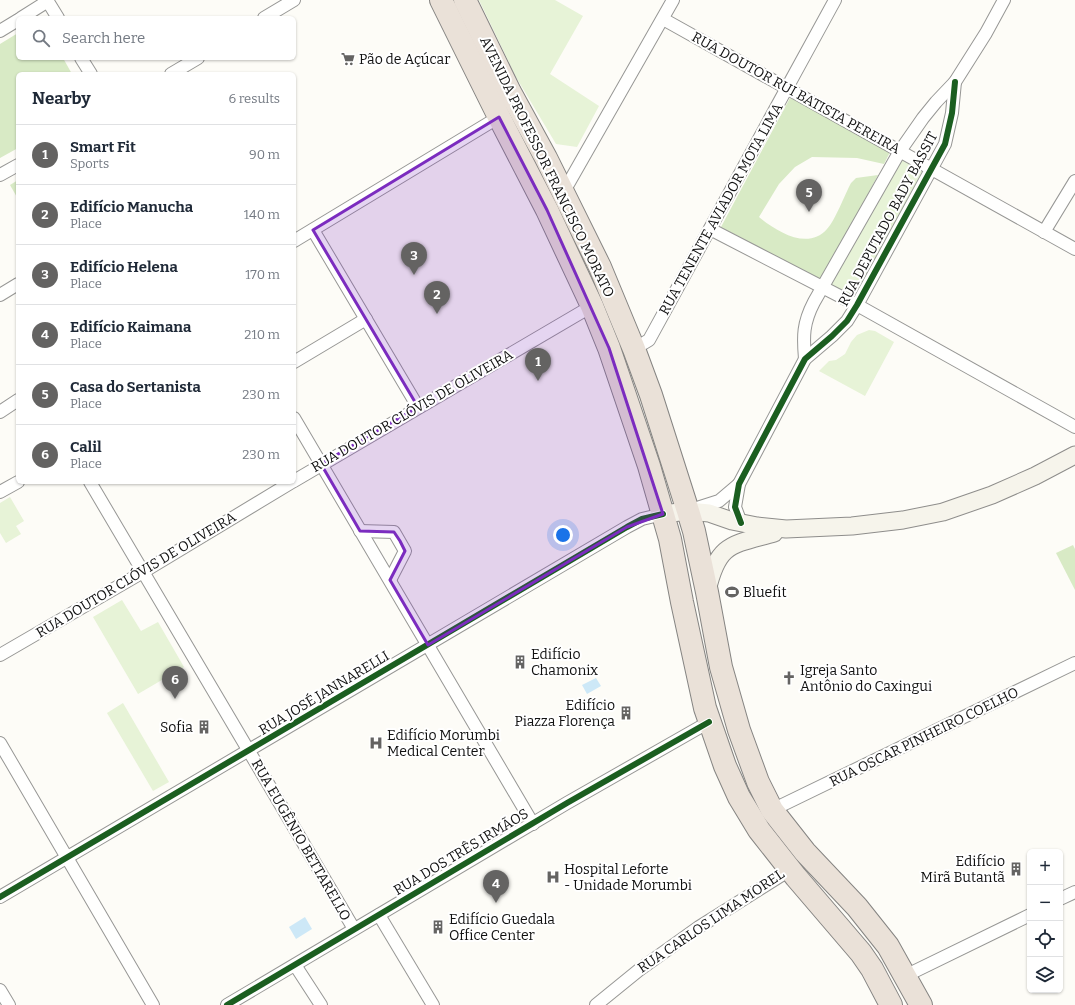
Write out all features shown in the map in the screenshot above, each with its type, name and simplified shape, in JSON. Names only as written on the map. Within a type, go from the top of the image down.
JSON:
[{"type":"highway","name":"AVENIDA PROFESSOR FRANCISCO MORATO","points":[[441,0],[499,118],[547,210],[592,306],[608,348],[649,466],[663,514],[670,540],[693,656],[709,722],[725,766],[739,796],[759,830],[861,953],[872,969],[891,1005]]},
{"type":"highway","name":"AVENIDA PROFESSOR FRANCISCO MORATO","points":[[465,0],[600,267],[634,349],[651,395],[694,531],[721,667],[730,703],[758,782],[772,810],[800,846],[861,911],[888,946],[921,1005]]},
{"type":"main road","points":[[707,592],[712,571],[718,559],[726,550],[737,543],[786,529],[852,526],[904,520],[943,512],[992,495],[1035,476],[1075,455]]},
{"type":"main road","name":"RUA JOSÉ JANNARELLI","points":[[663,514],[688,511],[709,514],[757,526],[786,529]]},
{"type":"street","points":[[24,16],[47,0],[57,16]]},
{"type":"street","points":[[267,16],[294,0]]},
{"type":"street","points":[[563,193],[663,20],[673,0]]},
{"type":"street","name":"RUA TENENTE AVIADOR MOTA LIMA","points":[[634,349],[649,340],[835,0]]},
{"type":"street","name":"RUA DEPUTADO BADY BASSIT","points":[[805,359],[803,337],[804,325],[809,312],[900,151],[923,118],[955,82],[986,33],[1004,0]]},
{"type":"street","name":"RUA DOUTOR RUI BATISTA PEREIRA","points":[[663,20],[1075,249]]},
{"type":"street","points":[[0,31],[16,21]]},
{"type":"street","points":[[82,60],[90,72]]},
{"type":"street","points":[[174,72],[195,60]]},
{"type":"street","name":"RUA DEPUTADO BADY BASSIT","points":[[741,523],[735,507],[739,484],[805,359],[821,347],[847,320],[857,305],[932,169],[945,144],[949,130],[955,82]]},
{"type":"street","points":[[296,240],[499,118]]},
{"type":"street","points":[[0,176],[16,166]]},
{"type":"street","points":[[1044,232],[1075,181]]},
{"type":"street","points":[[710,229],[857,305],[1075,427]]},
{"type":"street","points":[[313,230],[418,407]]},
{"type":"street","points":[[0,295],[16,285]]},
{"type":"street","name":"RUA DOUTOR CLÓVIS DE OLIVEIRA","points":[[296,479],[592,306]]},
{"type":"street","points":[[296,361],[366,319]]},
{"type":"street","points":[[0,412],[16,401]]},
{"type":"street","points":[[296,421],[533,824]]},
{"type":"street","points":[[0,492],[16,483]]},
{"type":"street","name":"RUA EUGÊNIO BETTARELLO","points":[[91,484],[250,751],[354,930]]},
{"type":"street","name":"RUA DOUTOR CLÓVIS DE OLIVEIRA","points":[[0,655],[143,572],[288,484]]},
{"type":"street","name":"RUA DEPUTADO BADY BASSIT","points":[[688,511],[719,501],[739,484]]},
{"type":"street","name":"RUA JOSÉ JANNARELLI","points":[[0,897],[250,751],[627,527],[642,519],[663,514]]},
{"type":"street","points":[[360,531],[394,532],[400,541],[405,551],[390,580]]},
{"type":"street","name":"RUA OSCAR PINHEIRO COELHO","points":[[772,810],[1075,663]]},
{"type":"street","name":"RUA DOS TRÊS IRMÃOS","points":[[227,1005],[567,803],[709,722]]},
{"type":"street","points":[[0,743],[153,1005]]},
{"type":"street","name":"RUA CARLOS LIMA MOREL","points":[[596,1005],[639,970],[699,927],[785,873],[800,846]]},
{"type":"street","points":[[1063,898],[1075,892]]},
{"type":"street","points":[[379,915],[433,1005]]},
{"type":"street","points":[[905,976],[1027,915]]},
{"type":"street","points":[[295,965],[321,1005]]},
{"type":"street","points":[[0,990],[9,1005]]},
{"type":"highlighted area","points":[[499,117],[547,210],[609,348],[663,514],[627,527],[428,645],[390,580],[405,551],[400,541],[394,532],[360,531],[321,464],[418,407],[313,230]]},
{"type":"green space","points":[[479,0],[555,0],[583,16],[550,74],[599,106],[577,147],[556,144],[516,77]]},
{"type":"green space","points":[[16,34],[16,60],[64,60],[71,72],[16,72],[16,149],[0,158],[0,44]]},
{"type":"green space","points":[[791,96],[891,150],[884,164],[857,158],[812,157],[795,167],[779,184],[759,217],[783,233],[802,239],[811,238],[819,235],[830,225],[851,183],[856,178],[878,175],[822,281],[721,227]]},
{"type":"green space","points":[[900,151],[932,169],[857,305],[823,288]]},
{"type":"green space","points":[[16,181],[16,196],[10,185]]},
{"type":"green space","points":[[869,330],[875,331],[894,342],[865,396],[819,371],[829,361],[836,360],[845,354],[851,342],[857,335]]},
{"type":"green space","points":[[10,497],[24,521],[16,526],[21,534],[6,543],[0,533],[0,503]]},
{"type":"green space","points":[[1073,545],[1075,549],[1075,590],[1056,553]]},
{"type":"green space","points":[[122,600],[141,631],[158,622],[184,667],[138,694],[93,617]]},
{"type":"green space","points":[[123,703],[169,782],[153,791],[107,713]]},
{"type":"water","points":[[596,678],[601,686],[587,694],[582,685]]},
{"type":"water","points":[[305,917],[312,929],[296,939],[289,927]]},
{"type":"cycle path","points":[[741,523],[735,507],[739,484],[805,359],[847,321],[945,144],[952,113],[955,82]]},
{"type":"cycle path","points":[[0,897],[627,527],[642,519],[663,514]]},
{"type":"cycle path","points":[[227,1005],[567,803],[709,722]]},
{"type":"place","name":"Pão de Açúcar","points":[[348,59]]},
{"type":"place","name":"Casa do Sertanista","points":[[809,212]]},
{"type":"place","name":"Edifício Helena","points":[[414,275]]},
{"type":"place","name":"Edifício Manucha","points":[[437,314]]},
{"type":"place","name":"Smart Fit","points":[[538,381]]},
{"type":"place","name":"Bluefit","points":[[732,592]]},
{"type":"place","name":"Edifício Chamonix","points":[[520,662]]},
{"type":"place","name":"Igreja Santo Antônio do Caxingui","points":[[789,678]]},
{"type":"place","name":"Calil","points":[[175,699]]},
{"type":"place","name":"Edifício Piazza Florença","points":[[626,713]]},
{"type":"place","name":"Sofia","points":[[204,727]]},
{"type":"place","name":"Edifício Morumbi Medical Center","points":[[376,743]]},
{"type":"place","name":"Edifício Mirã Butantã","points":[[1016,869]]},
{"type":"place","name":"Hospital Leforte - Unidade Morumbi","points":[[553,877]]},
{"type":"place","name":"Edifício Kaimana","points":[[496,903]]},
{"type":"place","name":"Edifício Guedala Office Center","points":[[438,927]]}]
